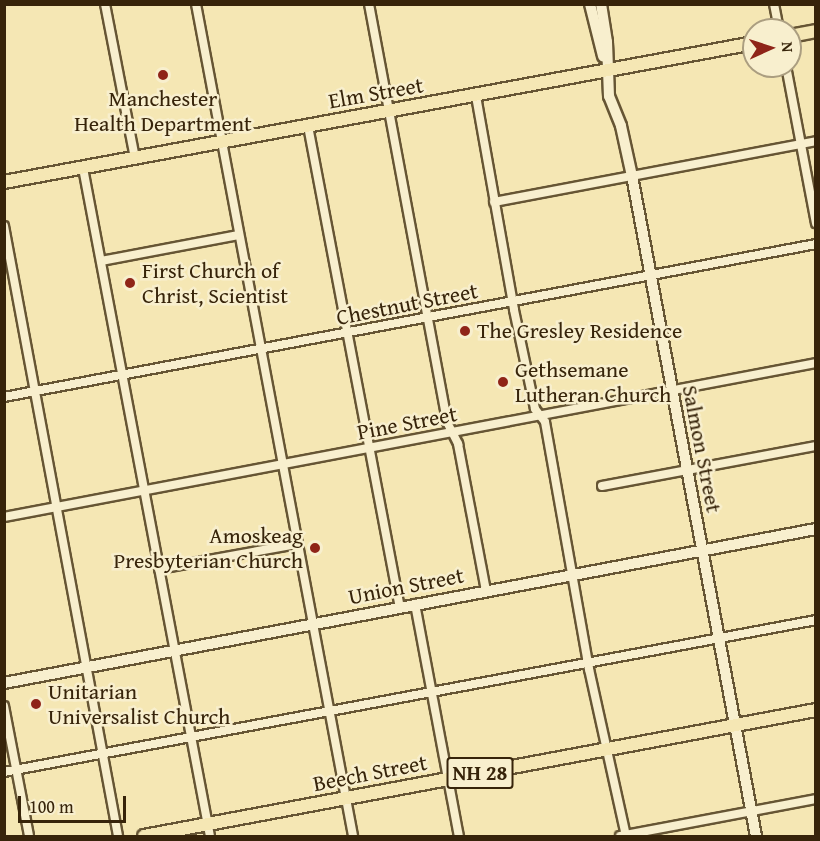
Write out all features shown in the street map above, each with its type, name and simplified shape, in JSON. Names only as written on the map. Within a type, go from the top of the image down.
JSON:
[{"type":"main road","name":"Elm Street","points":[[4,182],[742,45]]},
{"type":"main road","name":"Beech Street","points":[[144,837],[209,830],[346,799],[816,710]]},
{"type":"street","points":[[105,4],[135,158]]},
{"type":"street","points":[[196,4],[353,837]]},
{"type":"street","points":[[369,4],[427,318],[451,433],[458,444],[486,591]]},
{"type":"street","points":[[590,4],[608,70]]},
{"type":"street","points":[[601,4],[608,70]]},
{"type":"street","name":"Salmon Street","points":[[608,70],[609,96],[621,126],[632,176],[756,837]]},
{"type":"street","points":[[788,78],[816,223]]},
{"type":"street","points":[[476,96],[513,302],[539,416],[544,422],[624,836],[816,799]]},
{"type":"street","points":[[308,126],[400,607]]},
{"type":"street","points":[[494,202],[816,141]]},
{"type":"street","points":[[83,168],[209,830]]},
{"type":"street","points":[[4,226],[118,837]]},
{"type":"street","points":[[101,261],[239,235]]},
{"type":"street","name":"Chestnut Street","points":[[4,397],[816,243]]},
{"type":"street","name":"Pine Street","points":[[4,517],[816,363]]},
{"type":"street","points":[[602,486],[816,446]]},
{"type":"street","name":"Union Street","points":[[4,683],[816,529]]},
{"type":"street","points":[[159,569],[297,544]]},
{"type":"street","points":[[415,604],[459,837]]},
{"type":"street","points":[[4,772],[816,620]]},
{"type":"street","points":[[4,706],[29,837]]},
{"type":"place","name":"Manchester Health Department","points":[[163,75]]},
{"type":"place","name":"First Church of Christ, Scientist","points":[[130,283]]},
{"type":"place","name":"The Gresley Residence","points":[[465,331]]},
{"type":"place","name":"Gethsemane Lutheran Church","points":[[503,382]]},
{"type":"place","name":"Amoskeag Presbyterian Church","points":[[315,548]]},
{"type":"place","name":"Unitarian Universalist Church","points":[[36,704]]}]
